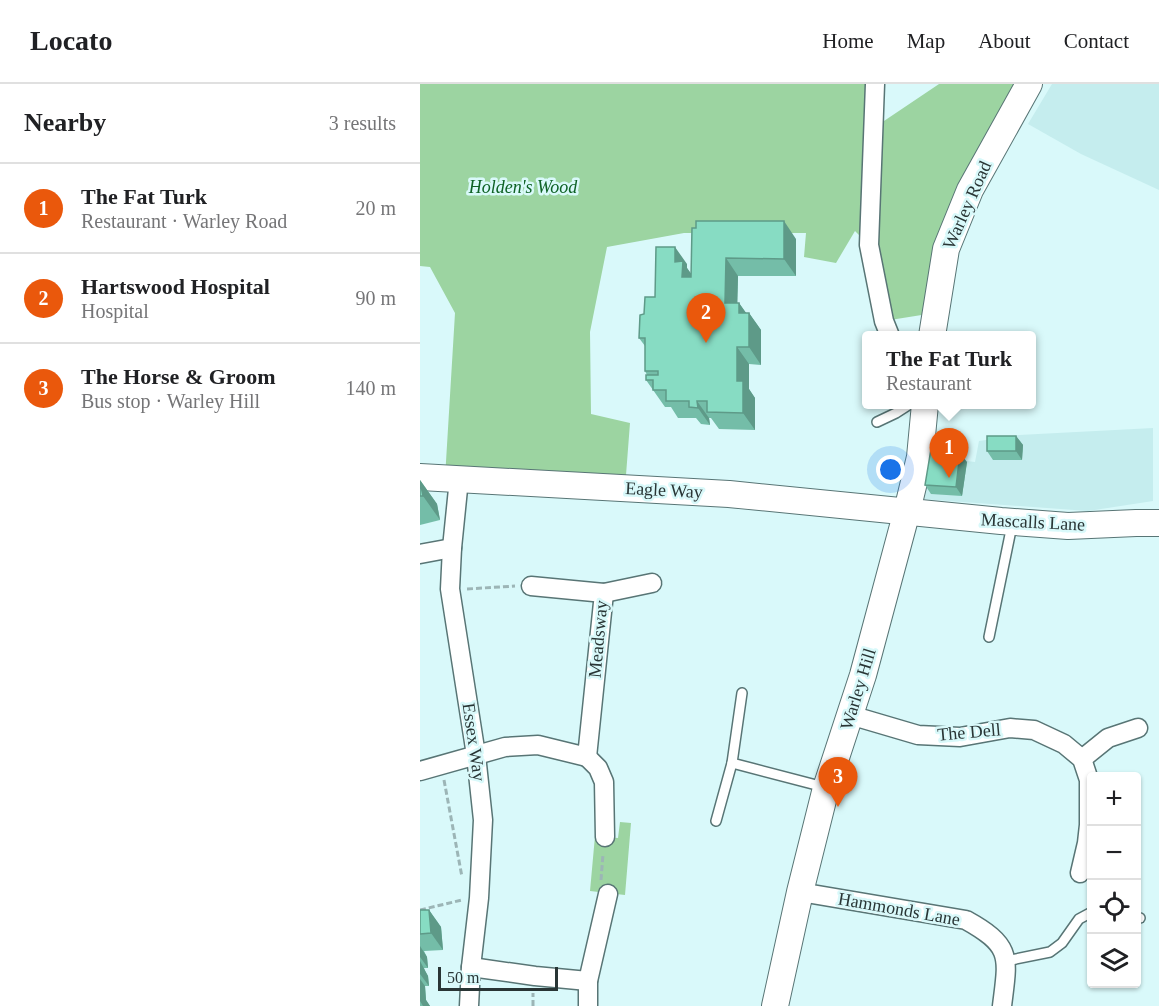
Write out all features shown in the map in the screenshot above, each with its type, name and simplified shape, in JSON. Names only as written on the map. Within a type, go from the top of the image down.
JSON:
[{"type":"main road","name":"Warley Road","points":[[932,331],[946,249],[970,190],[1029,84]]},
{"type":"main road","points":[[907,511],[920,458],[919,410]]},
{"type":"main road","name":"Eagle Way","points":[[420,477],[729,494],[907,511]]},
{"type":"main road","name":"Mascalls Lane","points":[[907,511],[1068,526],[1159,523]]},
{"type":"main road","name":"Warley Hill","points":[[775,1006],[826,788],[875,634],[907,511]]},
{"type":"street","points":[[875,84],[869,245],[888,331]]},
{"type":"street","name":"Essex Way","points":[[459,479],[450,590],[476,755],[483,820],[479,898],[469,1006]]},
{"type":"street","points":[[420,555],[452,548]]},
{"type":"street","points":[[604,593],[652,583]]},
{"type":"street","name":"Meadsway","points":[[531,586],[604,593],[587,757]]},
{"type":"street","name":"The Dell","points":[[850,715],[918,735],[937,737],[960,737],[1010,729],[1034,730],[1064,744],[1083,759]]},
{"type":"street","points":[[1080,873],[1089,825],[1089,780],[1083,759],[1108,738],[1138,728]]},
{"type":"street","points":[[420,771],[505,747],[538,744],[587,757],[598,768],[604,782],[605,837]]},
{"type":"street","name":"Hammonds Lane","points":[[800,892],[966,920],[997,941],[1004,951],[1006,961]]},
{"type":"street","points":[[588,1006],[588,981],[608,894]]},
{"type":"street","points":[[1002,1006],[1006,961]]},
{"type":"street","points":[[471,967],[588,981]]},
{"type":"lane","points":[[877,422],[896,413],[919,410]]},
{"type":"lane","points":[[989,637],[1012,522]]},
{"type":"lane","points":[[716,821],[732,763],[742,693]]},
{"type":"lane","points":[[732,763],[826,788]]},
{"type":"lane","points":[[1006,961],[1040,955],[1056,949],[1079,919],[1087,915]]},
{"type":"path","points":[[450,590],[531,586]]},
{"type":"path","points":[[441,765],[462,877]]},
{"type":"path","points":[[605,837],[600,892],[608,894]]},
{"type":"path","points":[[420,910],[479,898]]},
{"type":"shaded area","points":[[1052,84],[1159,84],[1159,190],[1081,154],[1028,124]]},
{"type":"shaded area","points":[[1153,428],[1153,501],[1088,511],[921,499],[926,456],[975,462],[979,441],[1019,435]]},
{"type":"green space","name":"Holden's Wood","points":[[420,84],[868,84],[881,123],[939,84],[1029,84],[971,188],[934,313],[884,321],[869,245],[855,231],[836,263],[804,257],[806,233],[684,233],[607,247],[590,332],[591,414],[630,423],[625,488],[445,478],[455,313],[430,267],[420,266]]},
{"type":"green space","points":[[620,822],[631,823],[625,895],[590,891],[595,836],[618,838]]},
{"type":"building","points":[[696,221],[784,221],[784,259],[726,258],[725,303],[739,303],[739,313],[749,313],[749,347],[737,347],[737,381],[743,381],[743,413],[707,412],[707,401],[697,401],[698,408],[689,407],[689,401],[666,401],[666,390],[653,390],[653,380],[646,380],[646,375],[658,375],[658,371],[645,371],[645,338],[639,338],[640,315],[644,314],[645,297],[655,297],[656,247],[675,247],[675,262],[683,261],[682,277],[691,277],[692,228],[696,228]]},
{"type":"building","points":[[987,436],[1016,436],[1016,451],[987,451]]},
{"type":"building","points":[[931,449],[960,453],[956,487],[925,485]]},
{"type":"building","points":[[420,910],[429,910],[431,933],[420,934]]},
{"type":"place","name":"Hartswood Hospital","points":[[706,343]]},
{"type":"place","name":"The Fat Turk","points":[[949,478]]},
{"type":"place","name":"The Horse & Groom","points":[[838,807]]}]
